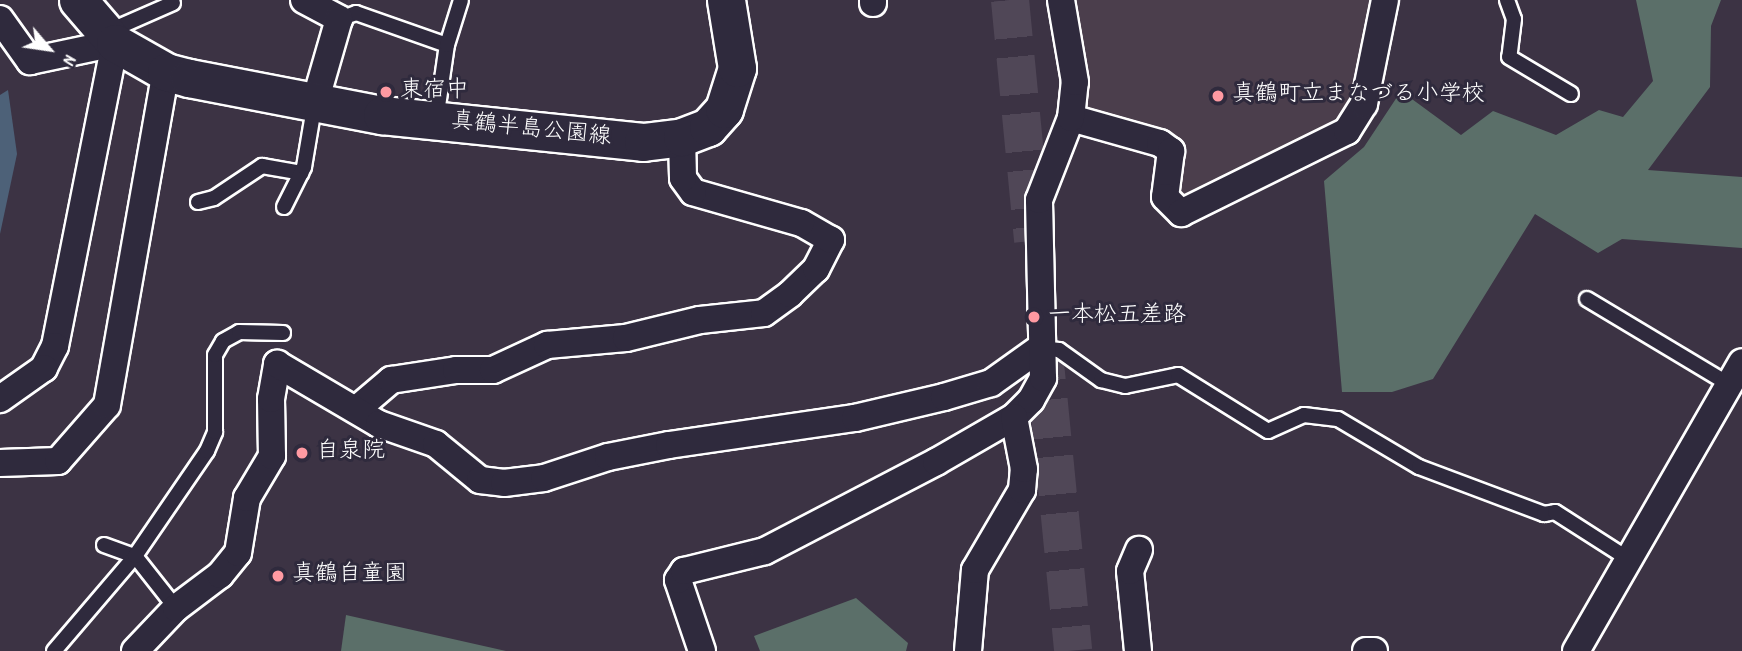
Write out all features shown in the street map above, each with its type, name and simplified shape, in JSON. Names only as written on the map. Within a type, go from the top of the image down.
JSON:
[{"type":"main road","name":"真鶴半島公園線","points":[[78,0],[111,38],[166,72],[315,102],[436,121],[643,142],[682,137],[708,127],[732,94],[736,44],[726,0]]},
{"type":"street","points":[[304,0],[339,19],[315,102]]},
{"type":"street","points":[[702,651],[678,580],[684,571],[765,551],[1014,416],[1031,400],[1043,378],[1040,348],[1039,200],[1072,118],[1075,82],[1061,0]]},
{"type":"street","points":[[1072,118],[1160,143],[1171,151],[1165,197],[1181,214],[1347,131],[1364,104],[1385,0]]},
{"type":"street","points":[[0,19],[30,61],[111,38],[55,346],[44,368],[0,400]]},
{"type":"street","points":[[0,463],[58,461],[107,405],[166,72]]},
{"type":"street","points":[[356,409],[391,380],[456,370],[493,370],[547,345],[626,338],[700,320],[764,313],[790,294],[816,269],[831,240],[802,223],[693,192],[683,178],[682,137]]},
{"type":"street","points":[[135,651],[176,608],[220,575],[238,554],[247,498],[271,456],[271,399],[278,364],[379,424],[436,444],[480,480],[504,483],[544,478],[620,454],[855,418],[944,397],[991,383],[1040,348]]},
{"type":"street","points":[[1576,651],[1627,558],[1737,374]]},
{"type":"street","points":[[968,651],[975,570],[1022,490],[1024,469],[1014,416]]},
{"type":"street","points":[[1138,651],[1130,571],[1139,550]]},
{"type":"street","points":[[1366,651],[1374,651]]},
{"type":"lane","points":[[436,121],[447,45],[461,0]]},
{"type":"lane","points":[[1507,0],[1514,19],[1509,57],[1571,94]]},
{"type":"lane","points":[[111,38],[173,3]]},
{"type":"lane","points":[[339,19],[356,13],[447,45]]},
{"type":"lane","points":[[284,207],[300,173],[315,102]]},
{"type":"lane","points":[[198,202],[214,198],[262,166],[300,173]]},
{"type":"lane","points":[[1587,299],[1737,374]]},
{"type":"lane","points":[[54,651],[135,556],[186,485],[215,432],[215,355],[223,341],[239,332],[283,333]]},
{"type":"lane","points":[[1040,348],[1059,350],[1101,380],[1125,386],[1178,375],[1268,430],[1304,415],[1338,419],[1419,467],[1544,514],[1555,512],[1627,558]]},
{"type":"lane","points":[[104,545],[135,556],[176,608]]},
{"type":"shaded area","name":"真鶴町立まなづる小学校","points":[[1064,0],[1378,0],[1350,118],[1192,200],[1174,194],[1179,161],[1087,118],[1075,104]]},
{"type":"green space","points":[[1636,0],[1721,0],[1711,26],[1710,87],[1648,170],[1742,177],[1742,248],[1622,239],[1598,253],[1535,214],[1433,379],[1392,392],[1342,392],[1324,181],[1364,147],[1401,91],[1461,135],[1493,111],[1556,135],[1599,110],[1623,117],[1653,81]]},
{"type":"green space","points":[[856,598],[908,643],[906,651],[760,651],[754,636]]},
{"type":"green space","points":[[346,615],[506,651],[341,651]]},
{"type":"water","points":[[8,90],[17,154],[0,234],[0,95]]},
{"type":"tunnel","points":[[1010,0],[1033,241]]},
{"type":"tunnel","points":[[1043,343],[1073,651]]},
{"type":"place","name":"東宿中","points":[[386,92]]},
{"type":"place","name":"真鶴町立まなづる小学校","points":[[1218,96]]},
{"type":"place","name":"一本松五差路","points":[[1034,317]]},
{"type":"place","name":"自泉院","points":[[302,453]]},
{"type":"place","name":"真鶴自童園","points":[[278,576]]}]
